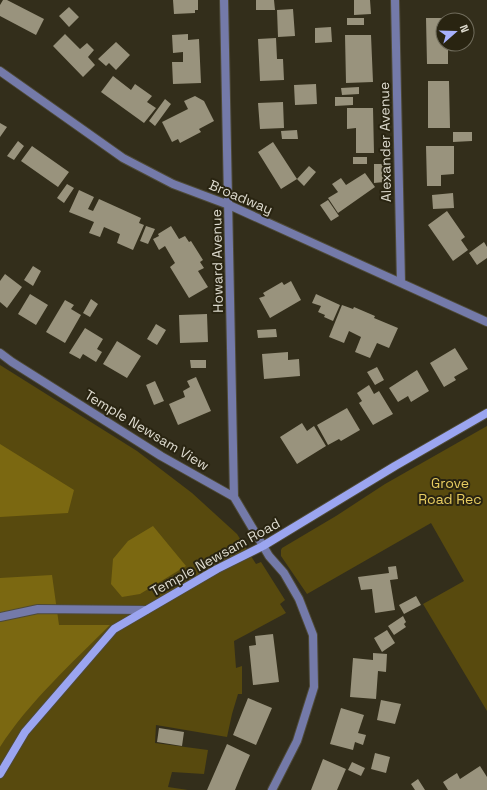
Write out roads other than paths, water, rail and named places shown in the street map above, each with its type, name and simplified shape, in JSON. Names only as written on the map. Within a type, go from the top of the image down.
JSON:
[{"type":"street","name":"Howard Avenue","points":[[224,0],[234,497]]},
{"type":"street","name":"Alexander Avenue","points":[[395,0],[401,283]]},
{"type":"street","name":"Broadway","points":[[0,71],[123,158],[173,184],[229,205],[487,322]]},
{"type":"street","name":"Temple Newsam View","points":[[0,353],[18,366],[161,456],[234,497]]},
{"type":"street","name":"Temple Newsam Road","points":[[0,774],[25,732],[114,629],[217,569],[263,546],[395,466],[487,413]]},
{"type":"street","points":[[234,497],[269,556],[284,573],[299,599],[313,635],[314,687],[297,741],[272,790]]},
{"type":"street","points":[[0,617],[38,609],[146,610]]},
{"type":"park label","name":"Grove Road Rec","points":[[450,492]]}]
